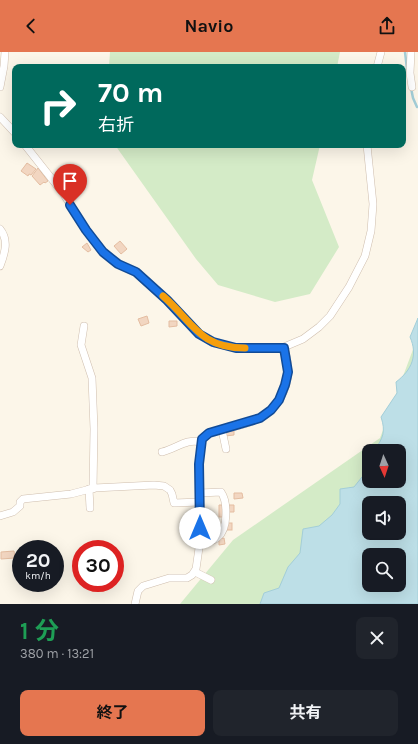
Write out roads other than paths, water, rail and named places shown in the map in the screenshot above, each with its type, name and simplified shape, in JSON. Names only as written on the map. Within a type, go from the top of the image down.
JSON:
[{"type":"street","points":[[0,87],[4,66],[4,52]]},
{"type":"street","points":[[378,64],[381,52]]},
{"type":"street","points":[[411,52],[410,73],[412,87]]},
{"type":"street","points":[[0,118],[12,130]]},
{"type":"street","points":[[27,148],[63,193],[86,230],[103,252],[118,264],[136,272],[167,300],[199,334],[213,342],[236,348],[284,348],[303,339],[319,327],[330,316],[349,287],[365,256],[371,231],[372,204],[367,148]]},
{"type":"street","points":[[0,229],[4,234],[6,247],[0,266]]},
{"type":"street","points":[[84,326],[81,345],[92,378],[94,428],[90,508]]},
{"type":"street","points":[[135,604],[138,591],[143,586],[169,578],[187,578],[195,572],[200,542],[199,464],[201,442],[206,435],[260,418],[271,410],[279,400],[288,372],[284,348]]},
{"type":"street","points":[[222,430],[226,449]]},
{"type":"street","points":[[162,452],[172,450],[190,440],[201,442]]},
{"type":"street","points":[[0,516],[13,512],[20,506],[20,502],[23,499],[71,494],[91,489],[164,486],[170,490],[174,503],[200,502]]},
{"type":"street","points":[[200,493],[221,492],[225,502],[226,520],[223,532],[219,537],[213,540],[200,542]]},
{"type":"street","points":[[195,572],[211,580]]},
{"type":"water","points":[[418,318],[418,604],[260,604],[264,593],[279,588],[288,567],[300,553],[303,529],[319,526],[332,515],[340,504],[340,489],[354,487],[362,477],[362,488],[406,488],[406,444],[379,444],[383,435],[381,417],[397,393],[396,382],[410,367],[413,356],[410,337]]},
{"type":"waterway","points":[[405,52],[407,69]]},
{"type":"waterway","points":[[411,88],[417,107]]}]
